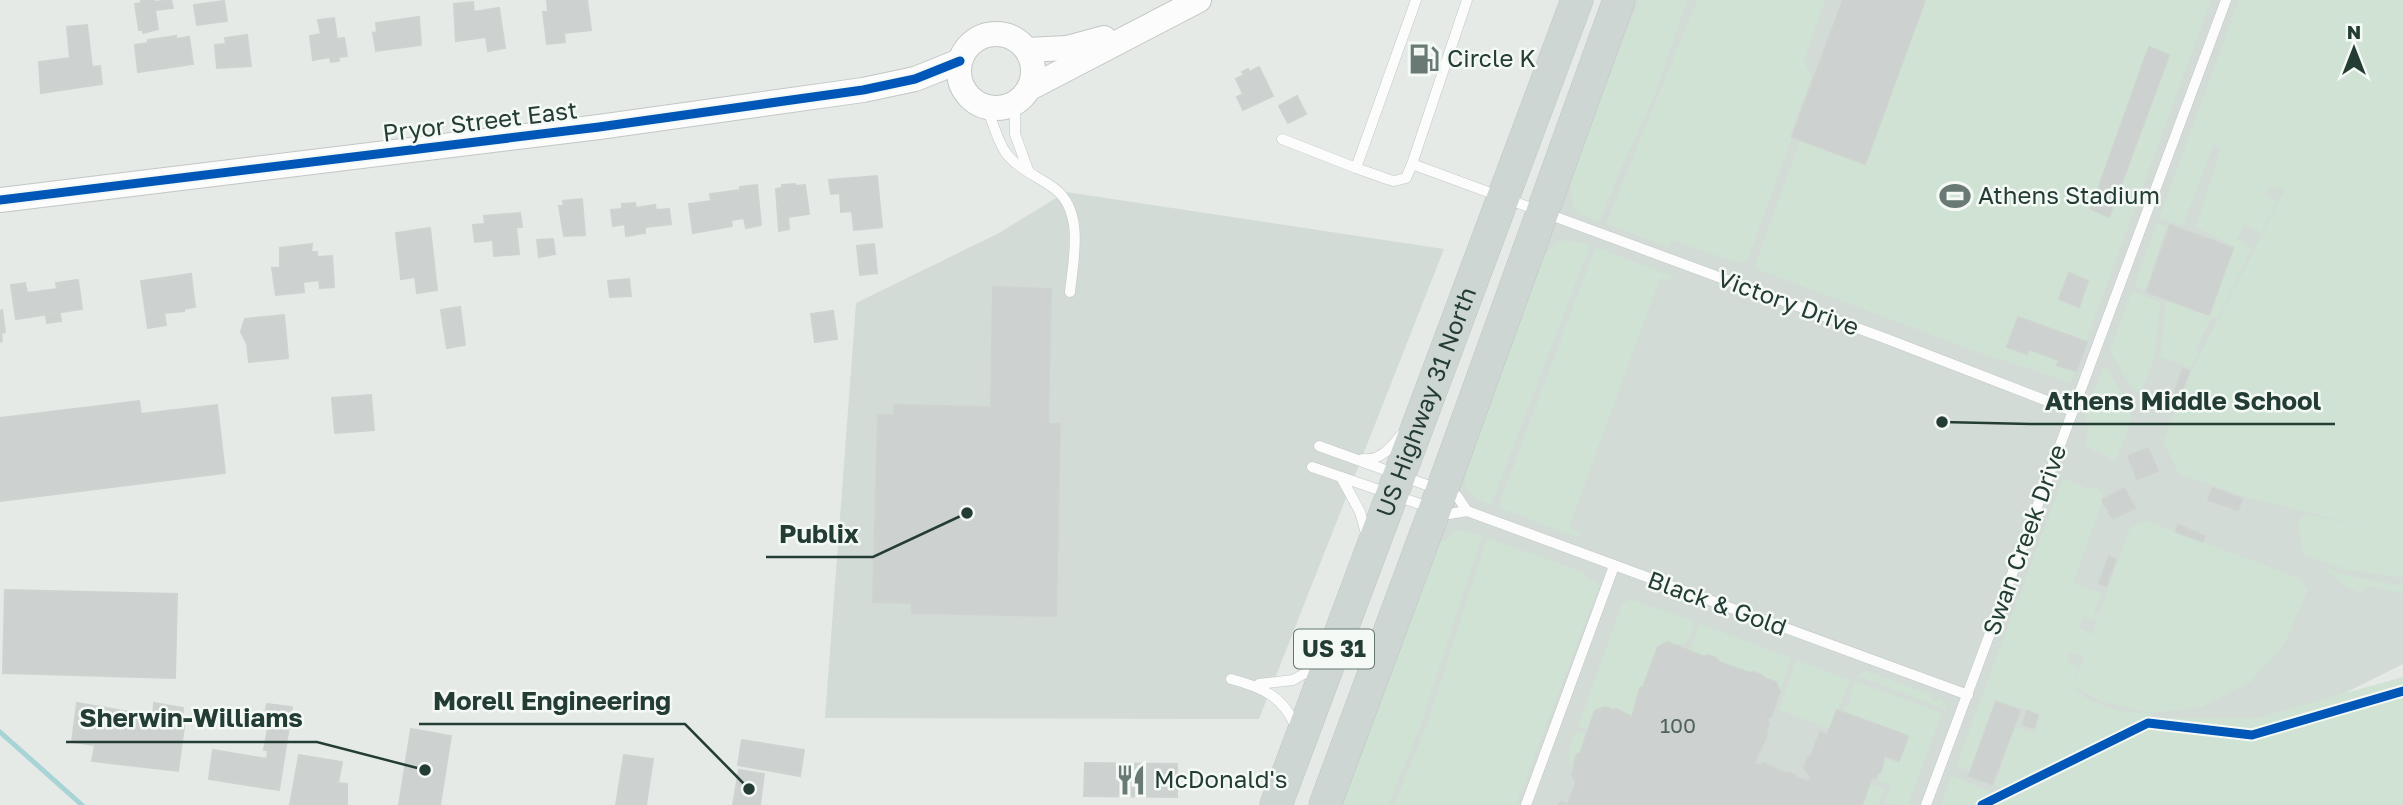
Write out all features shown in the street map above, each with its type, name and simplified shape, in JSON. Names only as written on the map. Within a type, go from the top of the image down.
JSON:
[{"type":"main road","name":"US Highway 31 North","points":[[1276,805],[1577,0]]},
{"type":"main road","name":"US Highway 31 North","points":[[1325,805],[1439,500],[1619,0]]},
{"type":"street","points":[[1023,96],[1034,69],[1027,50],[1010,37],[990,34],[971,44],[960,61],[958,73],[961,85],[967,95],[981,105],[1002,108],[1132,34],[1199,0]]},
{"type":"street","points":[[1027,50],[1067,48],[1111,35],[1132,34]]},
{"type":"street","name":"Pryor Street East","points":[[0,200],[599,127],[863,90],[915,79],[960,61]]},
{"type":"street","name":"Pryor Street East","points":[[863,90],[943,90],[981,105]]},
{"type":"lane","points":[[1356,168],[1416,0]]},
{"type":"lane","points":[[1282,139],[1394,181],[1406,178],[1467,0]]},
{"type":"lane","name":"Swan Creek Drive","points":[[1926,805],[2226,0]]},
{"type":"lane","points":[[1023,96],[1015,134],[1030,174]]},
{"type":"lane","points":[[981,105],[1006,153],[1030,174],[1057,190],[1066,202],[1075,236],[1070,292]]},
{"type":"lane","name":"Victory Drive","points":[[1412,164],[2073,411]]},
{"type":"lane","points":[[1356,459],[1370,460],[1383,454],[1425,404]]},
{"type":"lane","points":[[1319,446],[1356,459],[1394,484]]},
{"type":"lane","points":[[1312,467],[1341,477],[1394,484]]},
{"type":"lane","points":[[1341,477],[1360,512],[1367,533],[1368,555]]},
{"type":"lane","name":"Black & Gold","points":[[1394,484],[1439,500],[1457,496],[1467,511]]},
{"type":"lane","name":"Black & Gold","points":[[1394,484],[1439,500],[1449,514],[1467,511],[1968,695]]},
{"type":"lane","points":[[1526,805],[1614,566]]},
{"type":"lane","points":[[1248,683],[1272,684],[1293,680],[1331,657]]},
{"type":"lane","points":[[1231,679],[1267,691],[1283,704],[1293,721],[1300,742]]},
{"type":"shaded area","points":[[1636,0],[2403,0],[2403,664],[2251,740],[2074,805],[1340,805]]},
{"type":"shaded area","points":[[1066,192],[1444,249],[1259,719],[825,718],[856,303],[999,233]]},
{"type":"green space","points":[[1639,0],[1687,0],[1653,100],[1599,222],[1581,214],[1574,207],[1569,181]]},
{"type":"green space","points":[[1697,0],[1825,0],[1804,61],[1811,78],[1790,136],[1792,138],[1748,259],[1738,263],[1672,240],[1669,247],[1606,224]]},
{"type":"green space","name":"Athens Stadium","points":[[1843,0],[2211,0],[2071,383],[1996,359],[1754,268],[1800,140],[1793,137]]},
{"type":"green space","points":[[2239,0],[2403,0],[2403,578],[2345,569],[2303,555],[2298,522],[2306,514],[2379,530],[2249,498],[2179,474],[2163,441],[2193,368],[2285,190],[2270,187],[2265,195],[2277,201],[2261,233],[2245,225],[2237,239],[2252,248],[2217,319],[2212,316],[2195,350],[2199,352],[2191,368],[2160,357],[2166,302],[2209,315],[2235,247],[2196,227],[2221,148],[2214,144],[2183,225],[2159,218]]},
{"type":"green space","points":[[2157,223],[2167,226],[2145,290],[2134,286]]},
{"type":"green space","points":[[1566,240],[1590,245],[1491,505],[1479,500],[1467,489],[1465,470],[1538,254],[1544,256],[1555,243]]},
{"type":"green space","points":[[1595,249],[1672,276],[1670,280],[1660,278],[1569,527],[1581,533],[1579,538],[1498,507]]},
{"type":"green space","points":[[2132,291],[2160,302],[2155,355],[2142,389],[2137,392],[2133,390],[2110,351]]},
{"type":"green space","points":[[2103,368],[2107,369],[2129,406],[2132,418],[2118,456],[2113,460],[2087,447],[2085,443],[2088,432],[2086,414]]},
{"type":"green space","points":[[2063,478],[2087,488],[2097,488],[2102,494],[2102,502],[2073,583],[2102,593],[2094,613],[2099,614],[2130,528],[2147,521],[2301,579],[2307,591],[2284,645],[2250,682],[2202,707],[2151,713],[2151,718],[2257,718],[2403,677],[2403,805],[1941,805],[1952,776],[1993,793],[2001,788],[1995,784],[2015,727],[2034,733],[2040,718],[2038,714],[1995,700],[1970,771],[1956,766]],"holes":[[[2083,616],[2095,621],[2098,617],[2092,634],[2079,628]],[[2087,648],[2075,681],[2079,667],[2067,663],[2070,652],[2083,656]],[[2073,686],[2103,702],[2149,713],[2107,707],[2079,693]]]},
{"type":"green space","points":[[1459,530],[1482,536],[1419,730],[1388,805],[1333,805],[1431,538],[1445,542],[1451,534]]},
{"type":"green space","points":[[1487,538],[1583,572],[1588,579],[1600,584],[1516,805],[1394,805],[1428,722]]},
{"type":"green space","points":[[2323,567],[2345,575],[2403,586],[2403,594],[2369,586],[2360,593],[2346,587]]},
{"type":"green space","points":[[1630,599],[1695,622],[1689,640],[1677,646],[1667,642],[1658,647],[1643,687],[1640,688],[1632,717],[1605,707],[1595,711],[1588,729],[1578,726],[1622,604]]},
{"type":"green space","points":[[1700,624],[1791,658],[1780,692],[1776,682],[1764,678],[1762,674],[1750,673],[1719,662],[1717,658],[1690,651]]},
{"type":"green space","points":[[1796,660],[1850,680],[1830,729],[1779,710]]},
{"type":"green space","points":[[1864,670],[1931,695],[1936,703],[1939,698],[1945,702],[1947,710],[1859,676]]},
{"type":"green space","points":[[1855,681],[1942,713],[1908,805],[1884,803],[1891,785],[1877,780],[1885,758],[1899,763],[1908,736],[1843,712],[1846,705],[1850,706],[1852,700],[1849,698]]},
{"type":"green space","points":[[1576,731],[1586,735],[1580,753],[1570,767],[1569,750]]},
{"type":"green space","points":[[1870,784],[1884,789],[1878,805],[1862,805]]},
{"type":"building","points":[[141,0],[171,0],[173,8],[155,10],[158,29],[143,33],[143,30],[139,30],[135,4],[141,3]]},
{"type":"building","points":[[547,0],[587,0],[591,30],[564,33],[565,42],[547,44],[543,12],[548,12]]},
{"type":"building","points":[[1843,0],[1925,0],[1865,164],[1792,137]]},
{"type":"building","points":[[224,1],[227,21],[197,25],[194,5]]},
{"type":"building","points":[[473,2],[474,12],[499,8],[505,48],[488,51],[486,37],[456,41],[454,4]]},
{"type":"building","points":[[419,17],[421,45],[376,51],[373,33],[377,32],[376,23]]},
{"type":"building","points":[[334,18],[337,39],[344,38],[347,56],[338,57],[339,61],[331,62],[330,57],[313,60],[310,36],[321,34],[318,20]]},
{"type":"building","points":[[87,25],[92,67],[100,66],[102,84],[41,93],[39,62],[70,58],[67,27]]},
{"type":"building","points":[[247,35],[251,66],[217,68],[215,45],[226,44],[225,38]]},
{"type":"building","points":[[176,36],[176,39],[189,37],[193,64],[138,72],[135,45]]},
{"type":"building","points":[[2149,47],[2169,55],[2109,217],[2091,209]]},
{"type":"building","points":[[1259,67],[1273,96],[1243,110],[1237,97],[1243,94],[1236,79],[1244,75],[1242,72]]},
{"type":"building","points":[[1297,96],[1306,114],[1288,123],[1279,106]]},
{"type":"building","points":[[877,176],[882,227],[854,230],[852,211],[841,212],[840,193],[831,194],[829,180]]},
{"type":"building","points":[[757,185],[761,225],[746,228],[744,218],[731,220],[732,226],[693,233],[689,204],[711,201],[710,194]]},
{"type":"building","points":[[782,185],[805,185],[809,214],[788,217],[789,229],[779,231],[776,189],[782,188]]},
{"type":"building","points":[[582,199],[585,235],[564,236],[559,206],[564,206],[563,201]]},
{"type":"building","points":[[635,203],[636,208],[655,205],[656,210],[669,209],[671,224],[645,227],[645,233],[626,236],[625,224],[613,226],[611,210],[622,209],[622,204]]},
{"type":"building","points":[[520,213],[522,227],[516,227],[519,254],[494,256],[493,240],[475,242],[473,225],[485,224],[484,216]]},
{"type":"building","points":[[2170,225],[2233,248],[2209,315],[2147,292]]},
{"type":"building","points":[[430,228],[437,290],[417,293],[415,277],[401,279],[396,233]]},
{"type":"building","points":[[553,239],[555,254],[539,257],[537,240]]},
{"type":"building","points":[[312,244],[311,252],[317,252],[317,257],[332,256],[334,287],[320,288],[319,280],[303,282],[304,292],[276,295],[272,268],[280,268],[280,248]]},
{"type":"building","points":[[874,244],[877,273],[860,275],[857,246]]},
{"type":"building","points":[[2069,273],[2088,281],[2079,307],[2059,299]]},
{"type":"building","points":[[191,274],[195,307],[164,313],[166,325],[148,328],[141,281]]},
{"type":"building","points":[[629,279],[631,296],[610,297],[608,281]]},
{"type":"building","points":[[78,280],[82,309],[16,319],[11,285],[25,283],[27,293],[57,289],[56,283]]},
{"type":"building","points":[[993,287],[1051,289],[1048,424],[1060,424],[1056,616],[912,613],[912,603],[873,602],[878,415],[894,415],[894,405],[991,407]]},
{"type":"building","points":[[460,307],[465,345],[447,348],[441,310]]},
{"type":"building","points":[[2,310],[5,332],[1,333],[0,342],[0,311]]},
{"type":"building","points":[[833,311],[837,339],[815,342],[811,314]]},
{"type":"building","points":[[60,314],[61,321],[47,323],[46,316]]},
{"type":"building","points":[[284,315],[288,358],[249,362],[247,344],[241,332],[245,319]]},
{"type":"building","points":[[2018,317],[2087,342],[2076,371],[2057,365],[2059,360],[2029,349],[2027,354],[2007,347]]},
{"type":"building","points":[[2183,369],[2189,371],[2178,402],[2172,400]]},
{"type":"building","points":[[371,395],[374,430],[335,433],[332,398]]},
{"type":"building","points":[[139,401],[141,414],[217,405],[225,473],[0,501],[0,418]]},
{"type":"building","points":[[2148,448],[2158,471],[2137,479],[2128,456]]},
{"type":"building","points":[[2124,488],[2135,508],[2113,519],[2102,500]]},
{"type":"building","points":[[2213,488],[2242,499],[2238,510],[2208,500]]},
{"type":"building","points":[[2178,525],[2205,536],[2203,542],[2176,532]]},
{"type":"building","points":[[2109,556],[2116,559],[2106,586],[2099,583]]},
{"type":"building","points":[[5,590],[177,594],[175,678],[3,673]]},
{"type":"building","points":[[1667,642],[1705,657],[1708,655],[1717,658],[1719,662],[1776,682],[1780,692],[1771,717],[1767,719],[1767,735],[1754,763],[1763,763],[1806,781],[1811,779],[1804,767],[1820,732],[1827,735],[1837,710],[1908,736],[1899,761],[1884,755],[1881,772],[1877,773],[1875,779],[1872,777],[1862,805],[1559,805],[1561,802],[1568,804],[1576,783],[1572,775],[1574,763],[1595,711],[1605,707],[1632,717],[1640,688],[1643,687],[1658,647]]},
{"type":"building","points":[[1996,702],[2020,710],[1992,784],[1969,776]]},
{"type":"building","points":[[77,703],[153,716],[154,703],[183,708],[182,719],[185,720],[178,771],[92,761],[95,745],[72,742]]},
{"type":"building","points":[[267,704],[292,707],[279,790],[209,779],[213,750],[267,759],[268,750],[264,750],[269,722],[264,721]]},
{"type":"building","points":[[2027,711],[2038,715],[2034,728],[2023,725]]},
{"type":"building","points":[[411,729],[451,736],[440,805],[399,805]]},
{"type":"building","points":[[742,740],[804,750],[800,776],[738,765]]},
{"type":"building","points":[[299,755],[342,762],[338,783],[347,784],[347,805],[290,805]]},
{"type":"building","points":[[624,755],[653,759],[646,805],[616,805]]},
{"type":"building","name":"McDonald's","points":[[1085,763],[1177,764],[1177,797],[1084,796]]},
{"type":"building","points":[[739,770],[764,774],[760,805],[733,805]]},
{"type":"waterway","points":[[0,732],[82,805]]},
{"type":"cycle path","points":[[0,200],[599,127],[863,90],[915,79],[960,61]]},
{"type":"cycle path","points":[[1982,805],[2148,723],[2252,735],[2403,691]]},
{"type":"place","name":"Circle K","points":[[1424,59]]},
{"type":"place","name":"Athens Stadium","points":[[1955,196]]},
{"type":"place","name":"Athens Middle School","points":[[1942,422]]},
{"type":"place","name":"Publix","points":[[967,513]]},
{"type":"place","name":"Sherwin-Williams","points":[[425,770]]},
{"type":"place","name":"McDonald's","points":[[1131,780]]},
{"type":"place","name":"Morell Engineering","points":[[749,789]]}]
